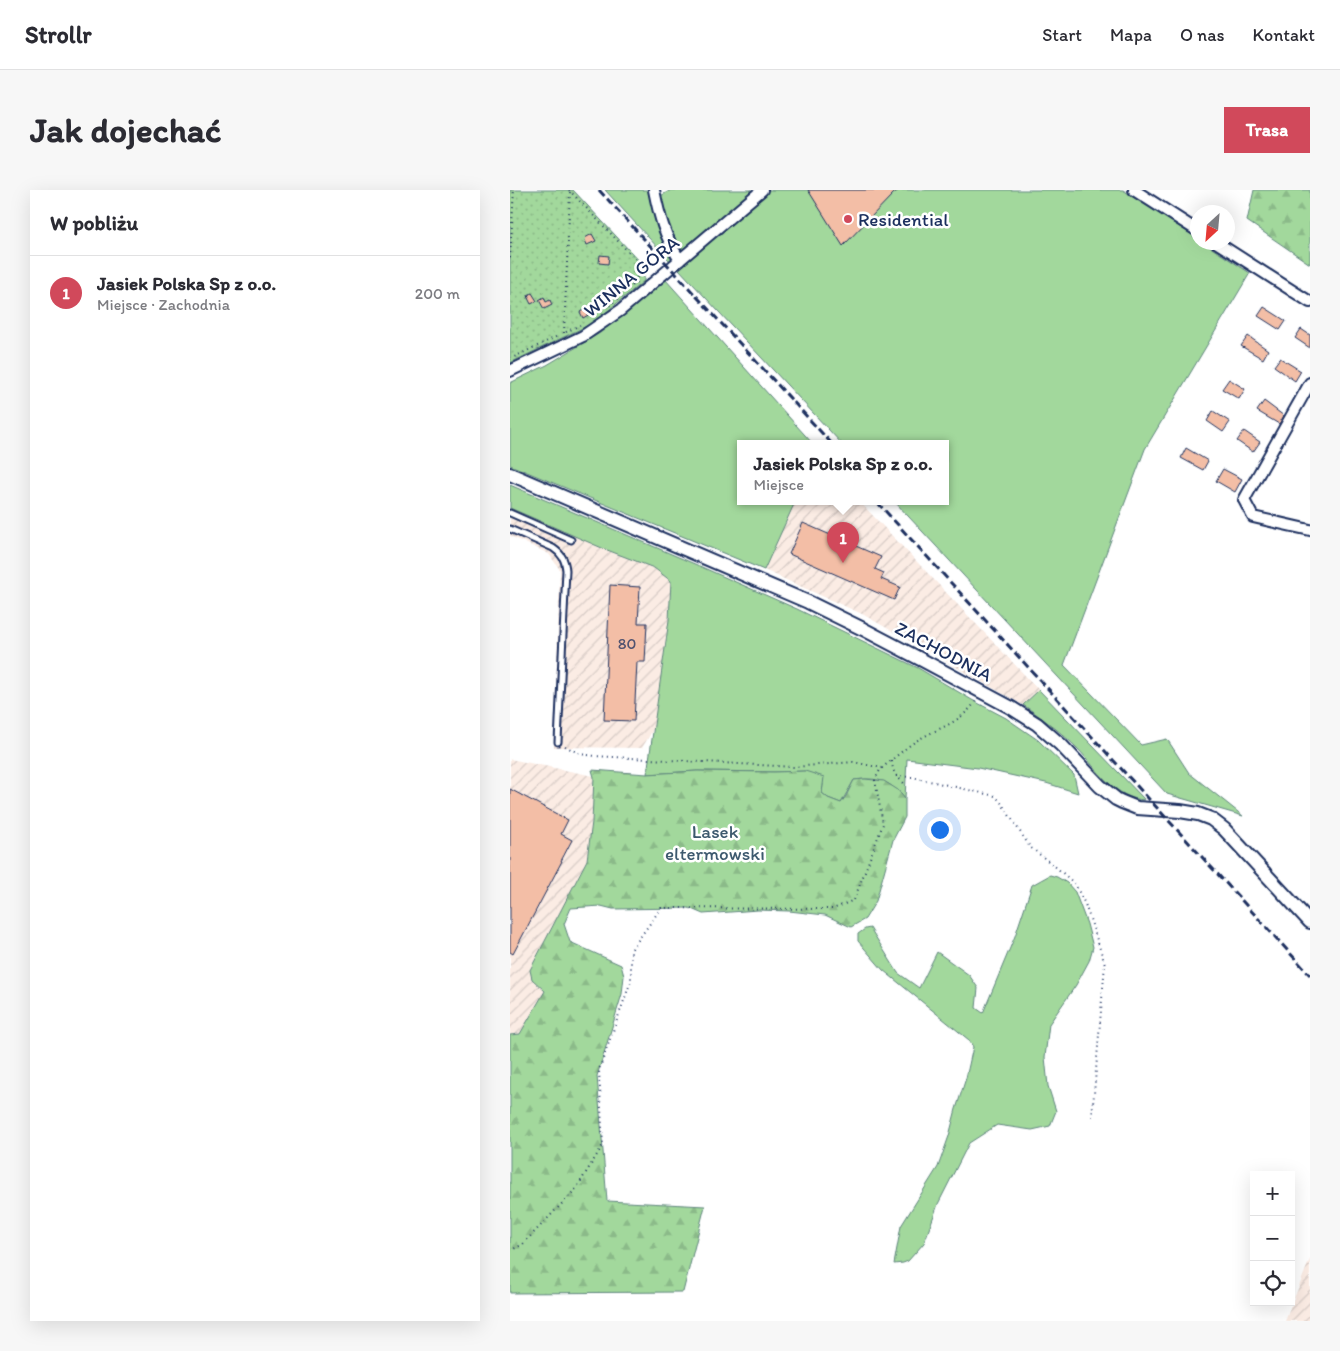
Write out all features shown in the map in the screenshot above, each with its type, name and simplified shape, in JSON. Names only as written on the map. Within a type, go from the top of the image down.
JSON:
[{"type":"street","points":[[654,190],[660,220],[672,249],[680,260]]},
{"type":"street","name":"WINNA GÓRA","points":[[510,371],[583,336],[621,310],[762,190]]},
{"type":"street","points":[[1134,190],[1190,226]]},
{"type":"street","points":[[1229,250],[1310,302]]},
{"type":"street","points":[[1310,383],[1244,500],[1253,517],[1310,530]]},
{"type":"street","name":"ZACHODNIA","points":[[510,474],[808,602],[981,692],[1037,724],[1100,786],[1116,799],[1137,808],[1198,814],[1216,822],[1310,922]]},
{"type":"lane","points":[[510,513],[571,540]]},
{"type":"lane","points":[[510,529],[553,548],[559,552],[565,561],[558,742]]},
{"type":"path","points":[[510,258],[514,190]]},
{"type":"path","points":[[570,191],[638,263],[636,282],[606,307]]},
{"type":"path","points":[[564,333],[570,191]]},
{"type":"path","points":[[510,359],[582,324]]},
{"type":"path","points":[[558,742],[580,754],[794,767],[853,762],[882,768],[914,742],[965,715],[972,708],[981,692]]},
{"type":"path","points":[[892,760],[892,768],[896,776],[906,785]]},
{"type":"path","points":[[510,1251],[523,1244],[576,1188],[603,1145],[599,1070],[631,981],[631,950],[661,908],[833,909],[854,900],[883,824],[875,780],[881,768]]},
{"type":"path","points":[[896,776],[912,777],[995,796],[1030,848],[1075,884],[1085,904],[1105,964],[1092,1117]]},
{"type":"shaded area","points":[[794,505],[863,505],[1039,690],[1023,705],[862,614],[764,570]]},
{"type":"shaded area","points":[[510,508],[602,548],[654,568],[671,581],[669,620],[654,728],[642,748],[554,747],[560,570],[549,554],[510,536]]},
{"type":"shaded area","points":[[510,759],[594,776],[592,822],[587,860],[530,970],[532,979],[545,991],[520,1034],[510,1035]]},
{"type":"shaded area","points":[[1310,1259],[1310,1321],[1285,1321],[1291,1306],[1295,1306],[1295,1296]]},
{"type":"green space","points":[[510,190],[573,190],[644,266],[644,281],[593,323],[510,363]]},
{"type":"green space","points":[[605,190],[651,190],[675,257],[673,260],[670,261]]},
{"type":"green space","points":[[671,190],[754,190],[682,253],[674,248],[657,198]]},
{"type":"green space","points":[[768,190],[1123,190],[1190,233],[1190,250],[1215,250],[1250,273],[1145,449],[1064,665],[1141,745],[1167,739],[1189,773],[1243,816],[1167,794],[898,505],[949,505],[949,440],[838,440],[678,268]]},
{"type":"green space","points":[[1254,190],[1310,190],[1310,264],[1247,221]]},
{"type":"green space","points":[[665,279],[809,440],[737,440],[737,505],[794,505],[764,570],[510,465],[510,383],[547,365],[600,333]]},
{"type":"green space","points":[[510,485],[797,609],[918,668],[1006,718],[1038,740],[1074,775],[1078,793],[1046,783],[978,768],[907,759],[905,799],[894,788],[882,781],[862,779],[854,780],[841,803],[828,798],[822,793],[823,784],[805,771],[697,771],[647,774],[669,620],[671,581],[654,568],[602,548],[510,508]]},
{"type":"green space","points":[[1039,690],[1145,800],[1125,794],[1107,782],[1065,737],[1023,705]]},
{"type":"green space","name":"Lasek eltermowski","points":[[592,770],[647,774],[697,771],[805,771],[824,777],[822,793],[828,798],[841,803],[854,780],[865,779],[884,781],[898,790],[905,799],[905,817],[893,840],[876,901],[865,919],[851,927],[825,915],[789,911],[758,910],[703,914],[689,908],[613,909],[601,906],[571,908],[564,924],[570,942],[621,965],[624,976],[622,994],[597,1076],[607,1201],[705,1206],[683,1292],[510,1293],[510,1035],[520,1034],[545,991],[532,979],[530,970],[587,860],[592,822],[594,777]]},
{"type":"green space","points":[[1050,875],[1067,883],[1075,892],[1093,947],[1089,961],[1076,985],[1049,1024],[1045,1057],[1048,1086],[1056,1111],[1050,1126],[1032,1130],[997,1125],[969,1143],[938,1204],[924,1243],[908,1261],[894,1264],[901,1226],[938,1167],[966,1078],[973,1047],[969,1040],[883,970],[858,941],[858,934],[870,928],[898,973],[919,988],[937,952],[969,975],[978,988],[976,1008],[983,1013],[1015,936],[1032,885]]},
{"type":"building","name":"Residential","points":[[808,190],[899,190],[843,246]]},
{"type":"building","points":[[592,234],[596,241],[587,245],[585,238]]},
{"type":"building","points":[[600,255],[609,256],[608,264],[599,263]]},
{"type":"building","points":[[532,293],[537,301],[531,304],[528,295]]},
{"type":"building","points":[[544,297],[546,302],[550,300],[552,305],[544,309],[539,300]]},
{"type":"building","points":[[1264,307],[1286,321],[1280,330],[1258,316]]},
{"type":"building","points":[[587,308],[590,314],[583,318],[580,312]]},
{"type":"building","points":[[1301,329],[1310,335],[1310,348],[1295,338]]},
{"type":"building","points":[[1248,336],[1268,350],[1263,359],[1241,346]]},
{"type":"building","points":[[1280,358],[1301,371],[1295,381],[1274,366]]},
{"type":"building","points":[[1229,379],[1245,389],[1239,399],[1222,389]]},
{"type":"building","points":[[1264,401],[1284,416],[1279,424],[1257,411]]},
{"type":"building","points":[[1213,411],[1230,422],[1223,432],[1207,421]]},
{"type":"building","points":[[1244,431],[1260,442],[1253,452],[1237,441]]},
{"type":"building","points":[[1186,448],[1208,461],[1203,470],[1181,458]]},
{"type":"building","points":[[1223,469],[1242,479],[1235,492],[1216,481]]},
{"type":"building","points":[[803,523],[881,557],[875,569],[884,573],[881,579],[900,587],[894,600],[789,554]]},
{"type":"building","points":[[610,585],[640,587],[638,623],[647,623],[645,662],[637,662],[634,721],[604,720]]},
{"type":"building","points":[[510,789],[568,820],[561,834],[572,840],[513,954],[510,952]]},
{"type":"railway","points":[[599,190],[828,440]]},
{"type":"railway","points":[[880,505],[1310,975]]},
{"type":"place","name":"Residential","points":[[848,219]]},
{"type":"place","name":"Jasiek Polska Sp z o.o.","points":[[843,563]]}]
